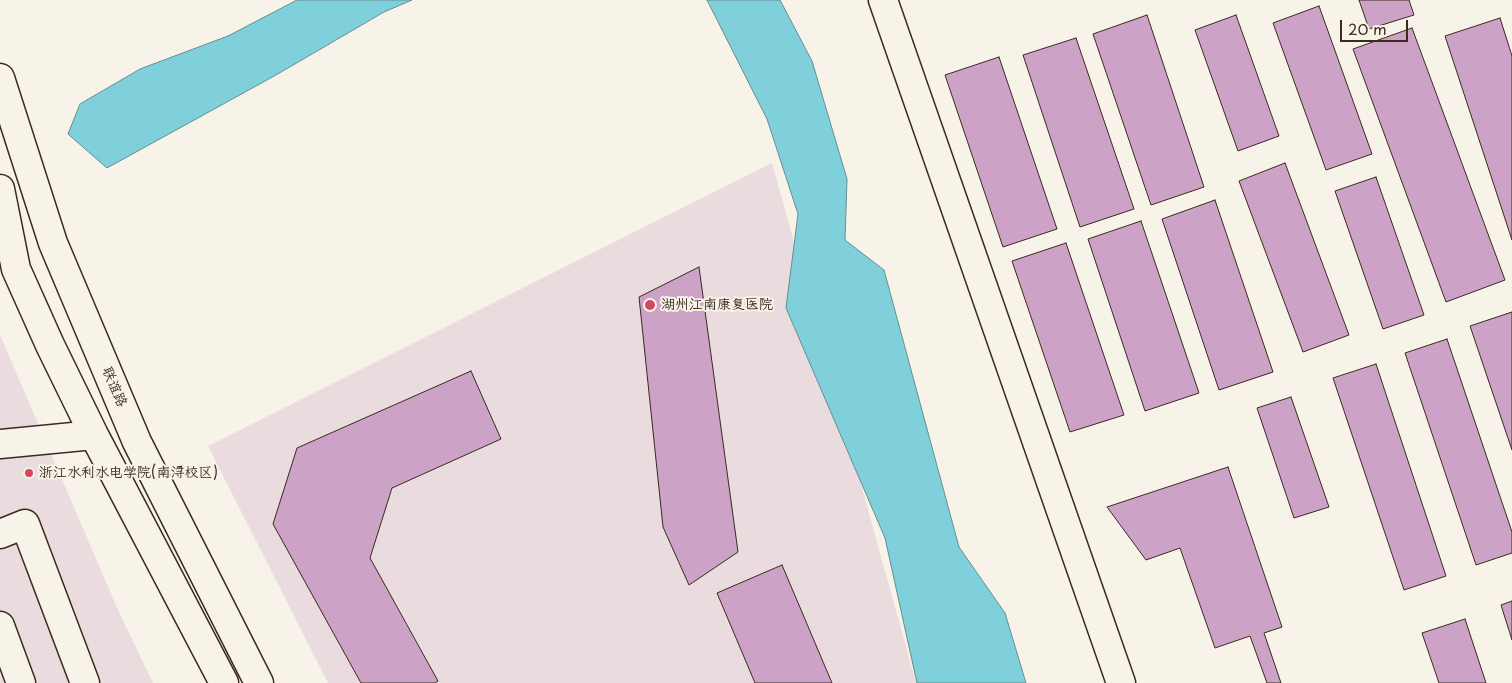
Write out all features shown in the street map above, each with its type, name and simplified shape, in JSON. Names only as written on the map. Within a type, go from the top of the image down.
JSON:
[{"type":"street","points":[[882,0],[1121,683]]},
{"type":"street","name":"联谊路","points":[[0,78],[53,243],[133,432],[259,683]]},
{"type":"street","points":[[0,189],[8,271],[50,345],[94,435],[224,683]]},
{"type":"street","points":[[0,444],[94,435]]},
{"type":"street","points":[[0,534],[25,524],[85,683]]},
{"type":"street","points":[[0,626],[21,683]]},
{"type":"shaded area","name":"湖州江南康复医院","points":[[772,163],[916,683],[328,683],[208,446]]},
{"type":"shaded area","name":"浙江水利水电学院(南浔校区)","points":[[0,335],[118,610],[153,683],[0,683]]},
{"type":"water","points":[[297,0],[412,0],[384,12],[276,75],[107,168],[68,134],[80,104],[140,69],[228,36]]},
{"type":"water","points":[[707,0],[780,0],[812,61],[847,179],[845,240],[884,270],[959,547],[1005,613],[1026,683],[917,683],[885,538],[786,308],[798,214],[767,119]]},
{"type":"building","points":[[1359,0],[1409,0],[1414,15],[1369,29]]},
{"type":"building","points":[[1319,6],[1372,154],[1326,170],[1273,23]]},
{"type":"building","points":[[1147,15],[1204,187],[1151,205],[1093,34]]},
{"type":"building","points":[[1236,15],[1279,136],[1238,151],[1195,30]]},
{"type":"building","points":[[1500,18],[1512,56],[1512,240],[1445,36]]},
{"type":"building","points":[[1412,28],[1505,280],[1446,302],[1353,49]]},
{"type":"building","points":[[1076,38],[1134,209],[1080,227],[1023,55]]},
{"type":"building","points":[[999,57],[1057,229],[1003,247],[945,75]]},
{"type":"building","points":[[1285,163],[1349,335],[1303,352],[1239,181]]},
{"type":"building","points":[[1376,177],[1424,315],[1383,329],[1335,191]]},
{"type":"building","points":[[1215,200],[1273,372],[1219,390],[1162,219]]},
{"type":"building","points":[[1141,221],[1199,393],[1145,411],[1088,239]]},
{"type":"building","points":[[1066,243],[1124,415],[1070,432],[1012,261]]},
{"type":"building","points":[[699,267],[738,552],[689,585],[663,527],[639,297]]},
{"type":"building","points":[[1512,312],[1512,450],[1470,326]]},
{"type":"building","points":[[1447,339],[1512,532],[1512,553],[1476,565],[1405,353]]},
{"type":"building","points":[[1376,364],[1446,576],[1404,590],[1333,378]]},
{"type":"building","points":[[471,371],[501,439],[392,488],[370,558],[438,681],[435,683],[361,683],[273,524],[297,448]]},
{"type":"building","points":[[1291,397],[1329,507],[1294,518],[1257,408]]},
{"type":"building","points":[[1228,467],[1282,627],[1264,633],[1281,683],[1267,683],[1250,636],[1215,648],[1180,548],[1146,560],[1107,507]]},
{"type":"building","points":[[782,565],[832,683],[755,683],[717,593]]},
{"type":"building","points":[[1512,601],[1512,640],[1501,605]]},
{"type":"building","points":[[1465,619],[1486,683],[1439,683],[1422,633]]},
{"type":"place","name":"湖州江南康复医院","points":[[650,305]]},
{"type":"place","name":"浙江水利水电学院(南浔校区)","points":[[29,473]]}]
